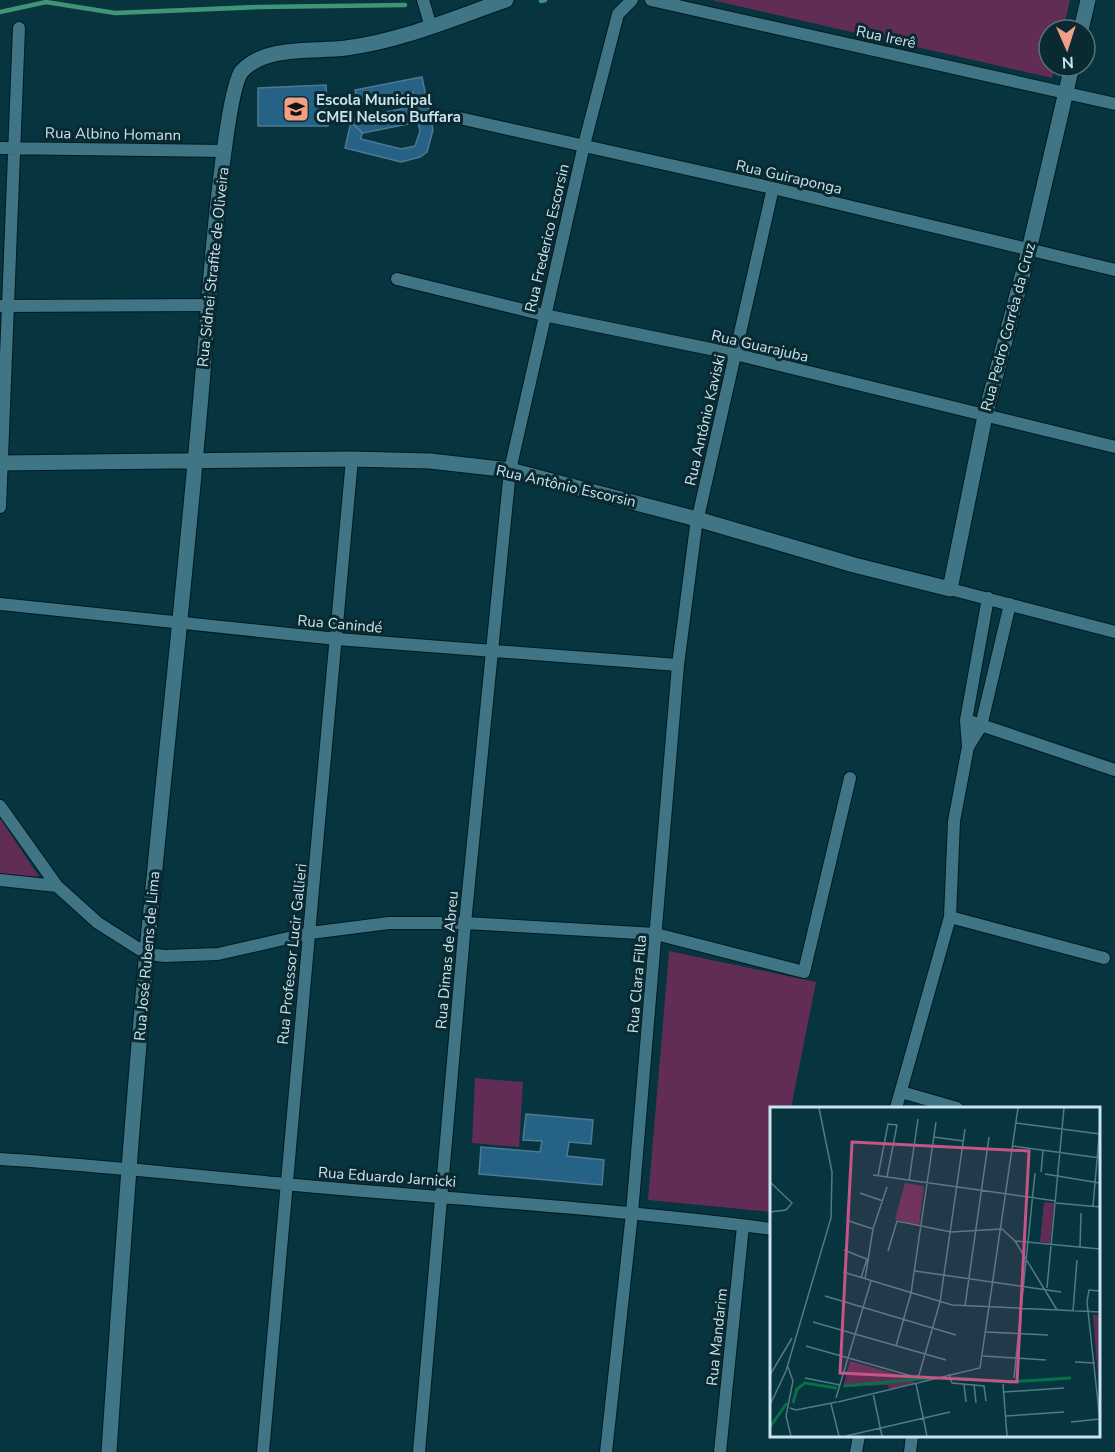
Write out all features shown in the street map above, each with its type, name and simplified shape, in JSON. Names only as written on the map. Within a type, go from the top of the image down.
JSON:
[{"type":"street","points":[[423,0],[431,27],[506,0]]},
{"type":"street","name":"Rua Frederico Escorsin","points":[[510,470],[584,146],[618,14],[632,0]]},
{"type":"street","name":"Rua Irerê","points":[[651,0],[1115,104]]},
{"type":"street","points":[[1084,18],[1088,0]]},
{"type":"street","name":"Rua Sidnei Strafite de Oliveira","points":[[196,460],[208,305],[225,151],[238,75],[253,61],[275,54],[348,48],[431,27]]},
{"type":"street","points":[[0,507],[4,306],[19,28]]},
{"type":"street","name":"Rua Pedro Corrêa da Cruz","points":[[950,589],[985,416],[1029,249],[1069,78]]},
{"type":"street","name":"Rua Guiraponga","points":[[455,117],[773,188],[1115,270]]},
{"type":"street","name":"Rua Albino Homann","points":[[0,147],[225,151]]},
{"type":"street","name":"Rua Antônio Kaviski","points":[[698,519],[773,188]]},
{"type":"street","name":"Rua Guarajuba","points":[[398,279],[544,315],[735,354],[1115,447]]},
{"type":"street","points":[[4,306],[208,305]]},
{"type":"street","name":"Rua Antônio Escorsin","points":[[2,463],[352,459],[430,461],[510,470],[698,519],[854,565],[1115,632]]},
{"type":"street","name":"Rua Professor Lucir Gallieri","points":[[263,1452],[285,1184],[352,459]]},
{"type":"street","name":"Rua José Rubens de Lima","points":[[109,1452],[128,1167],[196,460]]},
{"type":"street","name":"Rua Dimas de Abreu","points":[[419,1452],[465,923],[510,470]]},
{"type":"street","name":"Rua Clara Filla","points":[[606,1452],[632,1213],[678,665],[698,519]]},
{"type":"street","points":[[896,1107],[950,917],[954,821],[968,747],[966,720],[988,598]]},
{"type":"street","name":"Rua Canindé","points":[[0,604],[337,639],[678,665]]},
{"type":"street","points":[[968,747],[981,726],[1010,604]]},
{"type":"street","points":[[978,657],[996,661]]},
{"type":"street","points":[[966,720],[1115,770]]},
{"type":"street","points":[[0,806],[57,886],[98,923],[147,954],[165,956],[218,954],[310,933],[389,923],[465,923],[656,934],[804,972],[850,778]]},
{"type":"street","points":[[0,880],[57,886]]},
{"type":"street","points":[[950,917],[1104,958]]},
{"type":"street","points":[[900,1092],[953,1107]]},
{"type":"street","name":"Rua Eduardo Jarnicki","points":[[0,1160],[128,1167],[285,1184],[632,1213],[770,1229]]},
{"type":"street","name":"Rua Mandarim","points":[[720,1452],[743,1226]]},
{"type":"street","points":[[856,1452],[859,1437]]},
{"type":"street","points":[[910,1452],[912,1437]]},
{"type":"shaded area","points":[[712,0],[1070,0],[1066,18],[1037,18],[1037,75]]},
{"type":"shaded area","points":[[0,818],[40,878],[0,875]]},
{"type":"shaded area","points":[[669,951],[816,982],[791,1107],[770,1107],[770,1212],[648,1200]]},
{"type":"shaded area","points":[[475,1078],[523,1082],[519,1147],[472,1143]]},
{"type":"building","points":[[422,77],[433,130],[427,152],[420,157],[401,162],[345,148],[351,122],[362,133],[361,139],[401,149],[415,146],[420,131],[418,122],[363,133],[349,120],[415,106],[413,92],[358,103],[355,90]]},
{"type":"building","points":[[326,85],[328,126],[258,126],[258,88]]},
{"type":"building","points":[[526,1114],[593,1120],[591,1144],[569,1142],[567,1156],[604,1160],[602,1185],[479,1174],[481,1147],[540,1152],[542,1141],[523,1140]]},
{"type":"waterway","points":[[541,1],[545,0]]},
{"type":"waterway","points":[[0,12],[46,2],[115,13],[259,7],[405,5]]},
{"type":"place","name":"Escola Municipal CMEI Nelson Buffara","points":[[296,109]]}]
